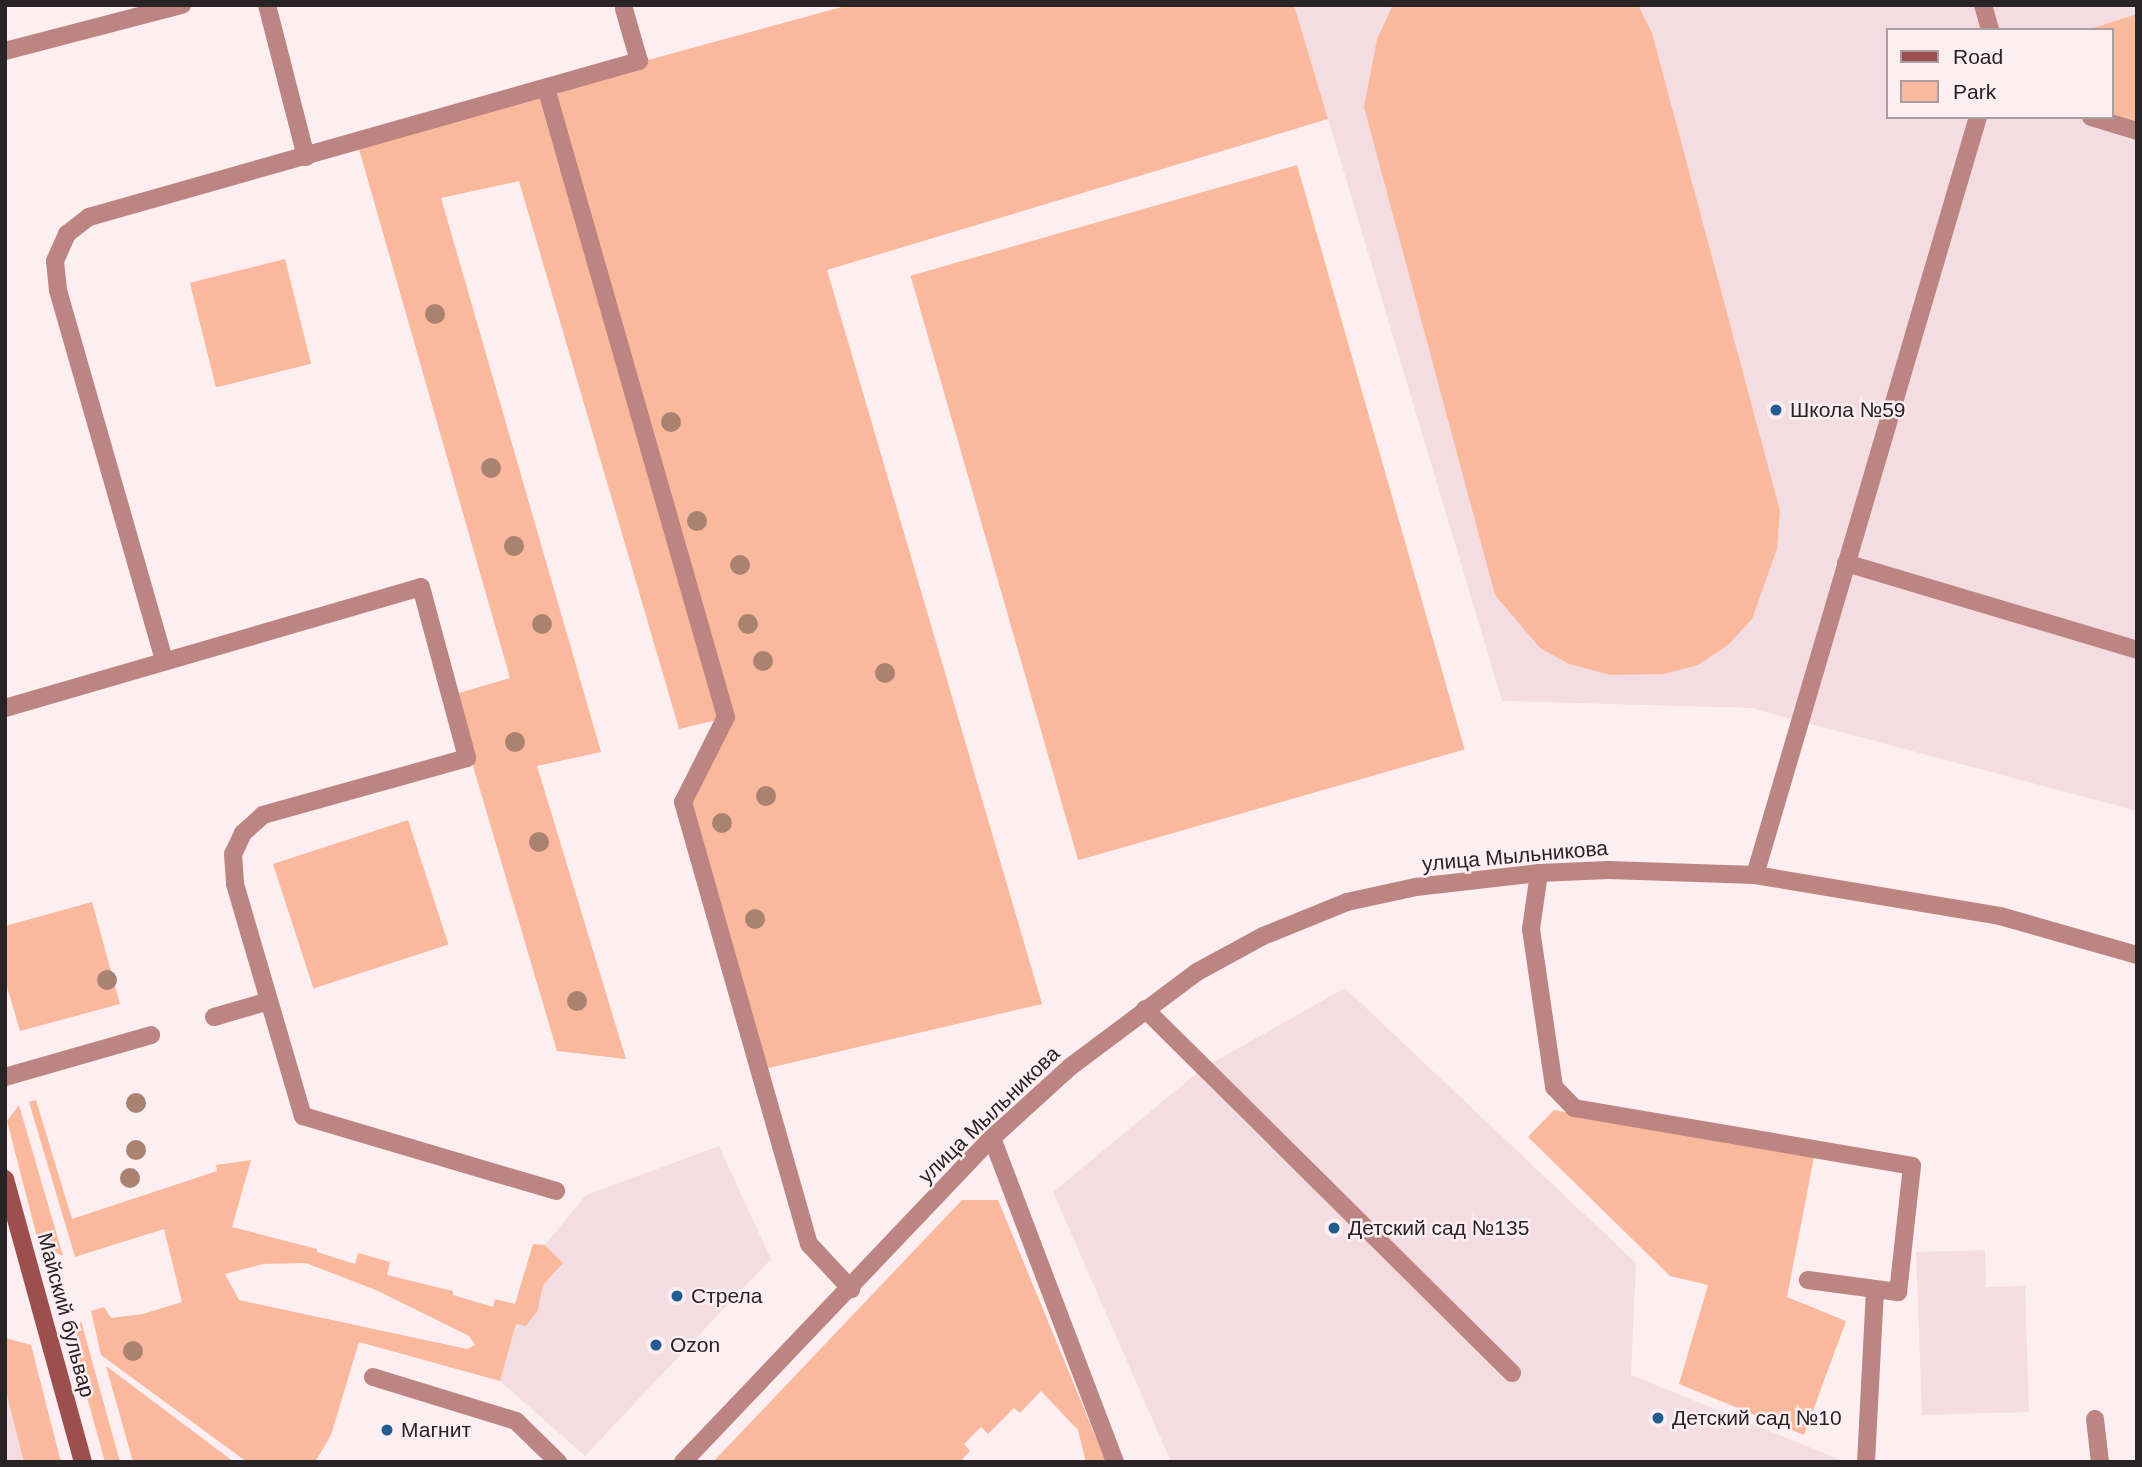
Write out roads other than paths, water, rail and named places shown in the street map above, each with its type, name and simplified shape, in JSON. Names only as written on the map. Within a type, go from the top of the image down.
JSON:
[{"type":"main road","name":"Майский бульвар","points":[[5,1179],[83,1462]]},
{"type":"street","points":[[5,51],[182,5]]},
{"type":"street","points":[[267,5],[306,157]]},
{"type":"street","points":[[1983,5],[1989,28]]},
{"type":"street","points":[[164,660],[58,290],[55,261],[67,234],[89,217],[639,61],[624,9]]},
{"type":"street","points":[[546,88],[726,717],[683,802],[809,1244],[850,1289]]},
{"type":"street","points":[[1755,875],[1977,119]]},
{"type":"street","points":[[2098,119],[2137,131]]},
{"type":"street","points":[[1846,564],[2137,650]]},
{"type":"street","points":[[5,708],[421,587],[467,758],[263,815],[243,833],[233,854],[235,884],[303,1116],[556,1191]]},
{"type":"street","name":"улица Мыльникова","points":[[683,1462],[992,1138],[1070,1067],[1197,972],[1263,936],[1347,902],[1416,887],[1539,873],[1609,870],[1755,875],[2000,916],[2137,955]]},
{"type":"street","points":[[1539,873],[1531,929],[1554,1087],[1574,1108],[1912,1166],[1898,1292],[1808,1280]]},
{"type":"street","points":[[214,1017],[269,1001]]},
{"type":"street","points":[[1145,1009],[1512,1373]]},
{"type":"street","points":[[5,1077],[150,1035]]},
{"type":"street","points":[[992,1138],[1115,1462]]},
{"type":"street","points":[[1866,1462],[1875,1290]]},
{"type":"street","points":[[373,1377],[516,1420],[558,1462]]},
{"type":"street","points":[[2095,1419],[2099,1462]]},
{"type":"place","name":"Школа №59","points":[[1776,410]]},
{"type":"place","name":"Детский сад №135","points":[[1334,1228]]},
{"type":"place","name":"Стрела","points":[[677,1296]]},
{"type":"place","name":"Ozon","points":[[656,1345]]},
{"type":"place","name":"Детский сад №10","points":[[1658,1418]]},
{"type":"place","name":"Магнит","points":[[387,1430]]}]
